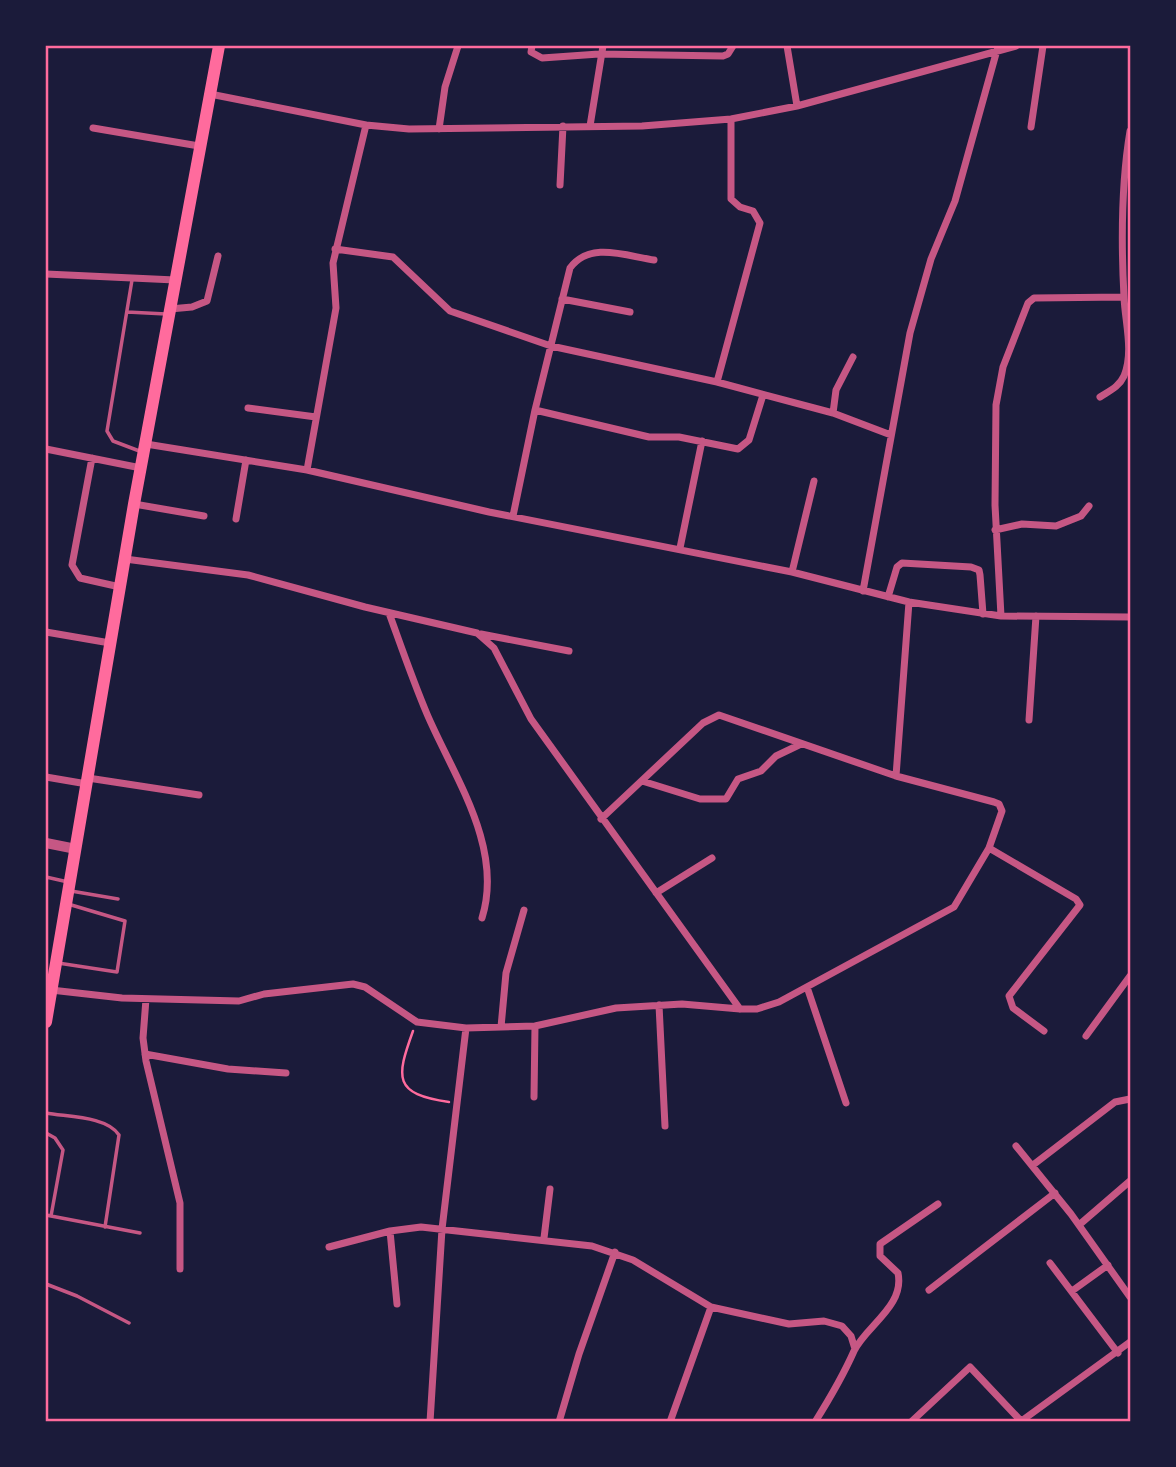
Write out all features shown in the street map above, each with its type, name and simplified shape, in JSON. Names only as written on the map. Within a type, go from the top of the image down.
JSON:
[{"type":"highway","points":[[46,1022],[53,955],[69,892],[134,504],[219,46]]},
{"type":"street","points":[[439,129],[445,87],[458,46]]},
{"type":"street","points":[[532,46],[531,52],[542,58],[599,54],[723,56],[728,54],[733,46]]},
{"type":"street","points":[[590,126],[599,54],[603,46]]},
{"type":"street","points":[[787,46],[797,106]]},
{"type":"street","points":[[210,94],[366,125],[439,129],[642,126],[731,119],[797,106],[1016,46]]},
{"type":"street","points":[[1031,127],[1043,46]]},
{"type":"street","points":[[863,591],[910,333],[931,259],[955,201],[998,50]]},
{"type":"street","points":[[717,382],[760,223],[753,211],[740,207],[731,199],[731,119]]},
{"type":"street","points":[[307,470],[335,308],[332,272],[335,249],[366,125]]},
{"type":"street","points":[[560,185],[562,127]]},
{"type":"street","points":[[93,128],[199,146]]},
{"type":"street","points":[[1100,397],[1118,386],[1129,354],[1124,297],[1123,177],[1130,131]]},
{"type":"street","points":[[335,249],[393,257],[450,311],[551,346],[717,382],[833,413],[891,435]]},
{"type":"street","points":[[513,516],[535,410],[570,268],[576,259],[598,251],[654,260]]},
{"type":"street","points":[[169,312],[207,301],[218,256]]},
{"type":"street","points":[[46,274],[175,280]]},
{"type":"street","points":[[1001,616],[995,530],[995,430],[998,384],[1009,348],[1028,303],[1038,298],[1124,297]]},
{"type":"street","points":[[562,299],[631,312]]},
{"type":"street","points":[[833,413],[836,390],[853,357]]},
{"type":"street","points":[[535,410],[649,437],[666,435],[743,448],[749,440],[763,395]]},
{"type":"street","points":[[248,408],[316,417]]},
{"type":"street","points":[[680,548],[702,442]]},
{"type":"street","points":[[145,448],[307,470],[513,516],[792,572],[909,603],[1001,616],[1130,617]]},
{"type":"street","points":[[46,449],[141,468]]},
{"type":"street","points":[[92,458],[72,565],[79,578],[120,587]]},
{"type":"street","points":[[236,519],[246,460]]},
{"type":"street","points":[[792,572],[814,481]]},
{"type":"street","points":[[134,504],[204,516]]},
{"type":"street","points":[[995,530],[1022,524],[1056,526],[1082,516],[1089,506]]},
{"type":"street","points":[[125,559],[248,575],[389,613],[569,651]]},
{"type":"street","points":[[888,597],[897,567],[902,563],[976,568],[980,575],[983,614]]},
{"type":"street","points":[[896,776],[909,603]]},
{"type":"street","points":[[389,613],[425,710],[472,811],[482,841],[488,881],[482,918]]},
{"type":"street","points":[[1029,720],[1036,616]]},
{"type":"street","points":[[46,632],[110,643]]},
{"type":"street","points":[[477,633],[494,648],[527,712],[601,819],[740,1009]]},
{"type":"street","points":[[51,990],[146,999],[244,1000],[264,994],[353,984],[365,987],[417,1022],[466,1028],[535,1026],[616,1007],[682,1004],[740,1009],[769,1006],[947,912],[960,901],[989,848],[1002,811],[999,804],[896,776],[799,745],[727,716],[713,716],[601,819]]},
{"type":"street","points":[[642,781],[701,799],[726,799],[738,779],[761,771],[776,756],[799,745]]},
{"type":"street","points":[[46,777],[199,795]]},
{"type":"street","points":[[46,843],[76,849]]},
{"type":"street","points":[[989,848],[1079,902],[1079,909],[1009,996],[1013,1008],[1044,1031]]},
{"type":"street","points":[[656,893],[712,858]]},
{"type":"street","points":[[501,1027],[506,973],[524,910]]},
{"type":"street","points":[[1086,1036],[1130,976]]},
{"type":"street","points":[[807,988],[846,1102]]},
{"type":"street","points":[[146,999],[145,1054],[180,1203],[180,1269]]},
{"type":"street","points":[[659,1005],[665,1126]]},
{"type":"street","points":[[534,1097],[535,1026]]},
{"type":"street","points":[[430,1422],[442,1228],[466,1028]]},
{"type":"street","points":[[145,1054],[228,1069],[286,1073]]},
{"type":"street","points":[[1032,1165],[1115,1101],[1130,1099]]},
{"type":"street","points":[[1016,1146],[1079,1225],[1130,1297]]},
{"type":"street","points":[[1079,1225],[1130,1181]]},
{"type":"street","points":[[544,1238],[550,1189]]},
{"type":"street","points":[[929,1290],[1055,1194]]},
{"type":"street","points":[[815,1422],[848,1368],[855,1349],[881,1320],[898,1286],[898,1273],[880,1256],[880,1244],[938,1203]]},
{"type":"street","points":[[329,1247],[390,1231],[442,1228],[544,1238],[615,1252],[711,1307],[789,1324],[836,1323],[846,1329],[855,1349]]},
{"type":"street","points":[[390,1231],[397,1304]]},
{"type":"street","points":[[559,1422],[579,1354],[615,1252]]},
{"type":"street","points":[[1050,1263],[1118,1353]]},
{"type":"street","points":[[1072,1292],[1108,1265]]},
{"type":"street","points":[[670,1422],[711,1307]]},
{"type":"street","points":[[911,1422],[970,1367],[1021,1421],[1130,1342]]},
{"type":"lane","points":[[132,279],[107,431],[113,441],[145,448]]},
{"type":"lane","points":[[127,312],[169,312]]},
{"type":"lane","points":[[46,877],[125,921],[117,972],[53,955]]},
{"type":"lane","points":[[69,892],[118,900]]},
{"type":"lane","points":[[46,1113],[105,1124],[114,1128],[119,1135],[105,1227]]},
{"type":"lane","points":[[46,1133],[55,1138],[63,1150],[48,1216],[140,1233]]},
{"type":"lane","points":[[46,1284],[77,1296],[129,1323]]},
{"type":"path","points":[[417,1022],[402,1063],[405,1083],[415,1095],[455,1103]]}]
